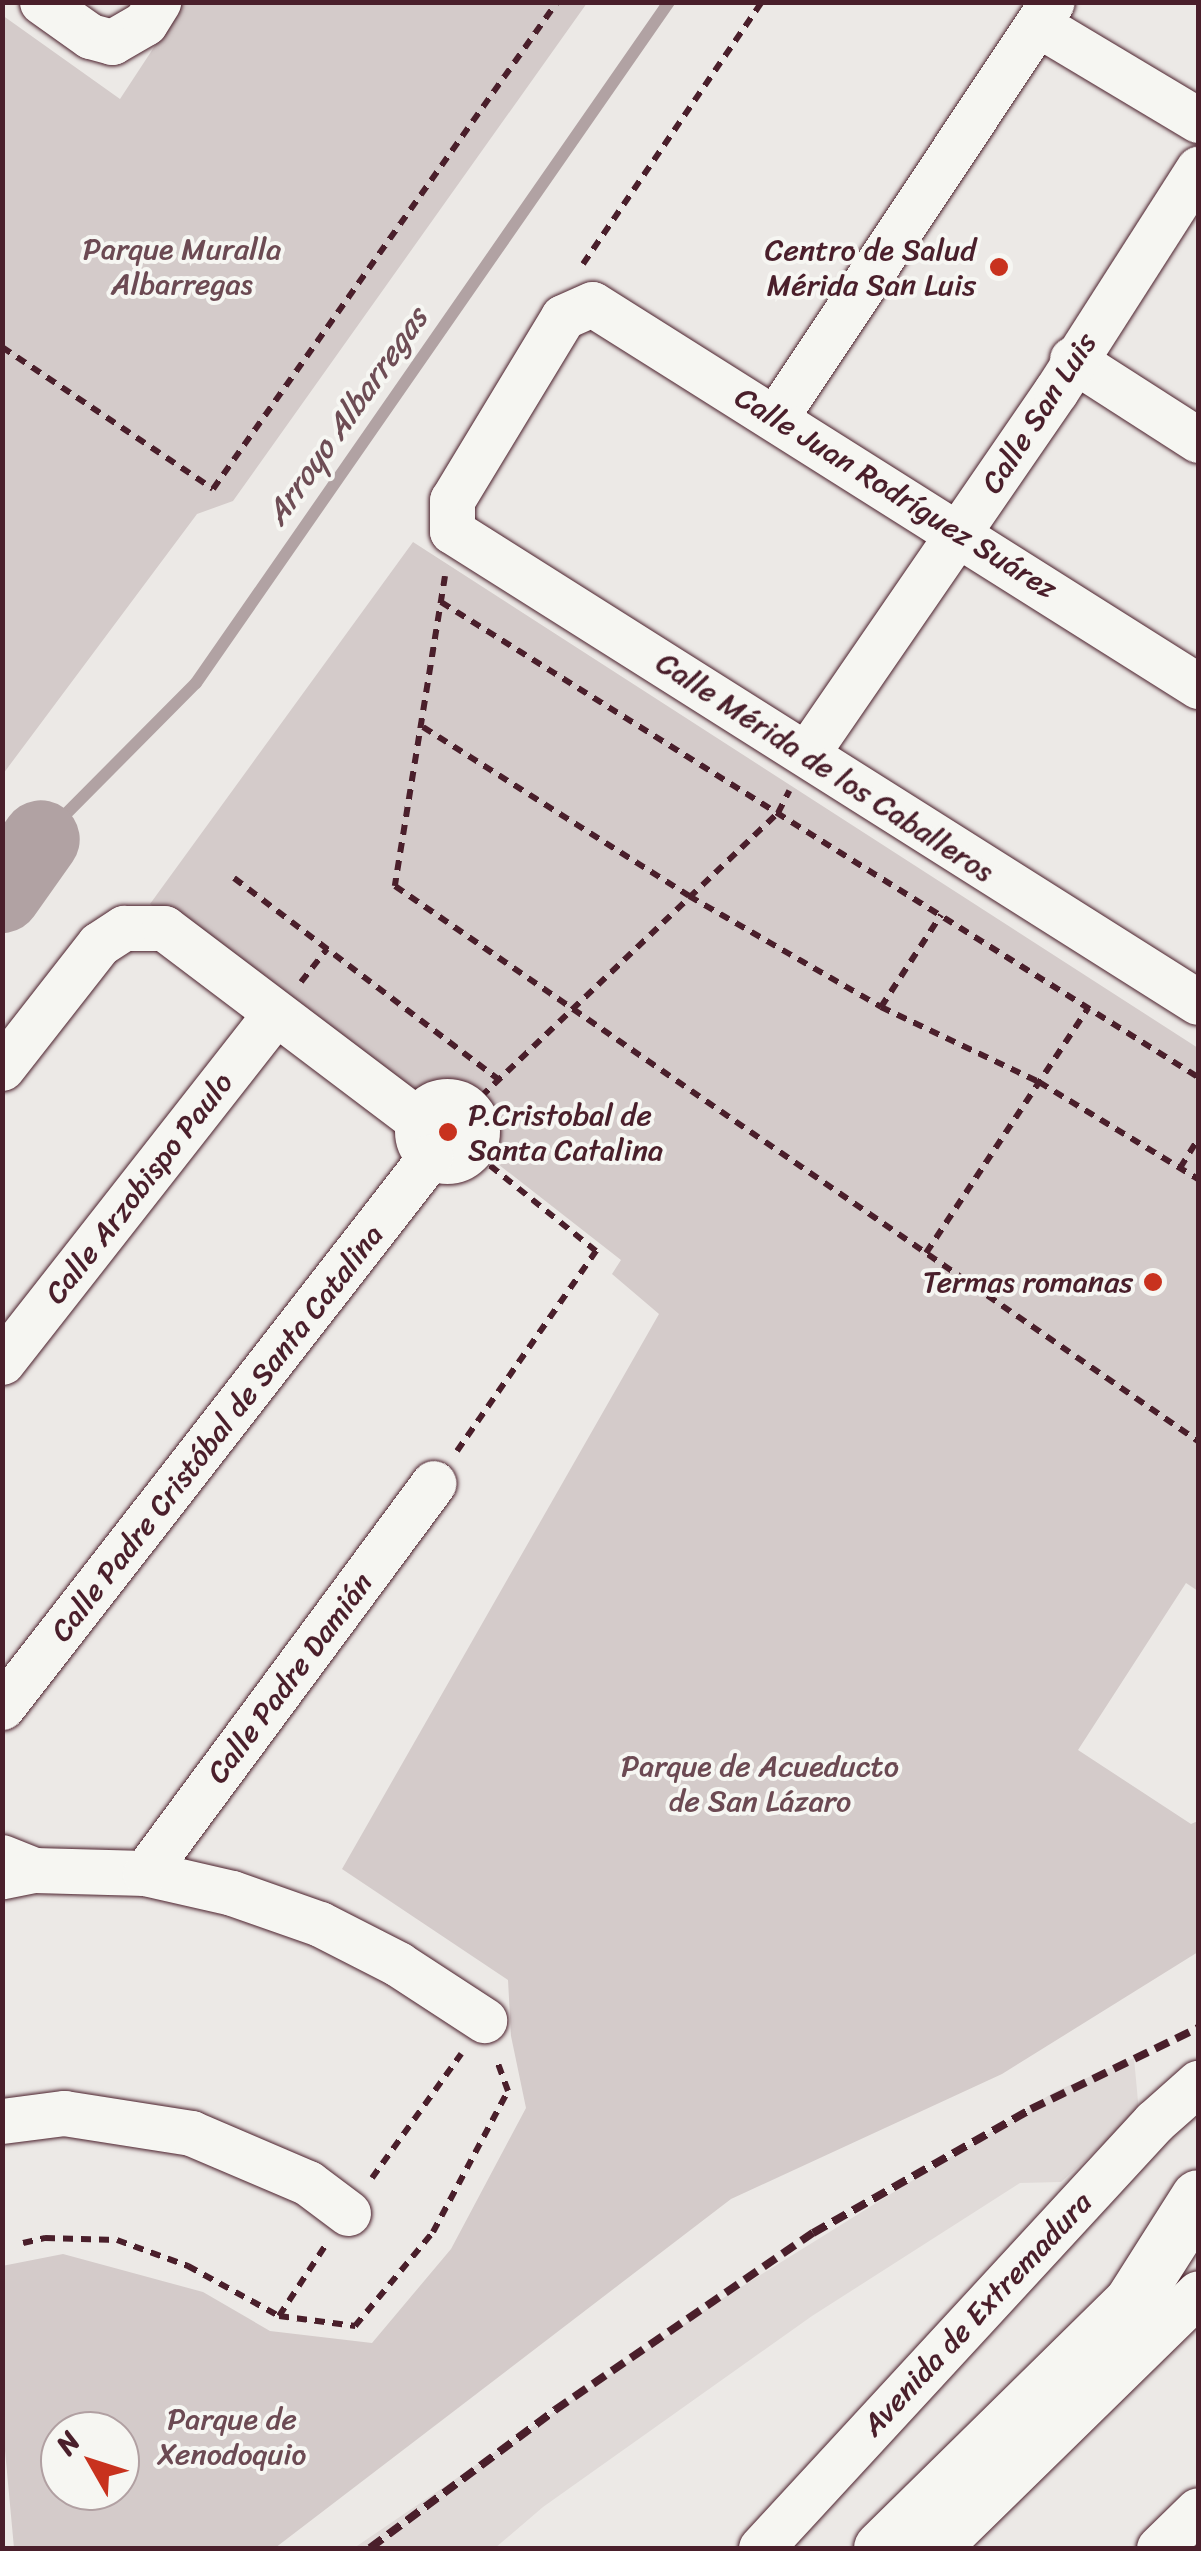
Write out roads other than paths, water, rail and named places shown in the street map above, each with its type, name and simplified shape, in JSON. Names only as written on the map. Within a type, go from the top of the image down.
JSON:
[{"type":"main road","points":[[882,2548],[1132,2300],[1198,2197]]},
{"type":"street","points":[[42,2],[90,36],[112,42],[145,23],[158,2]]},
{"type":"street","points":[[776,417],[1045,14],[1198,120]]},
{"type":"street","name":"Calle San Luis","points":[[807,753],[961,532],[1198,169]]},
{"type":"street","name":"Calle Juan Rodríguez Suárez","points":[[452,531],[452,500],[577,310],[776,417],[1198,686]]},
{"type":"street","points":[[1072,359],[1198,440]]},
{"type":"street","name":"Calle Mérida de los Caballeros","points":[[452,531],[1198,1002]]},
{"type":"street","points":[[2,1068],[99,944],[124,928],[164,928],[275,1014]]},
{"type":"street","name":"Calle Padre Cristóbal de Santa Catalina","points":[[2,1707],[457,1123],[275,1014]]},
{"type":"street","name":"Calle Arzobispo Paulo","points":[[2,1362],[275,1014]]},
{"type":"street","name":"Calle Padre Damián","points":[[145,1873],[434,1483]]},
{"type":"street","points":[[13,1868],[145,1873],[232,1893],[320,1924],[398,1964],[484,2020]]},
{"type":"street","name":"Avenida de Extremadura","points":[[761,2548],[1154,2122],[1198,2083]]},
{"type":"street","points":[[2,2121],[64,2113],[190,2133],[308,2183],[348,2213]]},
{"type":"street","points":[[938,2548],[1198,2293]]},
{"type":"street","points":[[1159,2548],[1198,2510]]},
{"type":"waterway","name":"Arroyo Albarregas","points":[[41,839],[196,683],[669,2]]},
{"type":"waterway","points":[[2,894],[41,839]]},
{"type":"railway","points":[[370,2548],[555,2410],[813,2233],[1031,2109],[1198,2028]]},
{"type":"place","name":"Centro de Salud Mérida San Luis","points":[[999,267]]},
{"type":"place","name":"P.Cristobal de Santa Catalina","points":[[448,1132]]},
{"type":"place","name":"Termas romanas","points":[[1153,1282]]},
{"type":"park label","name":"Parque Muralla Albarregas","points":[[182,266]]},
{"type":"park label","name":"Parque de Acueducto de San Lázaro","points":[[760,1783]]},
{"type":"park label","name":"Parque de Xenodoquio","points":[[232,2436]]}]
